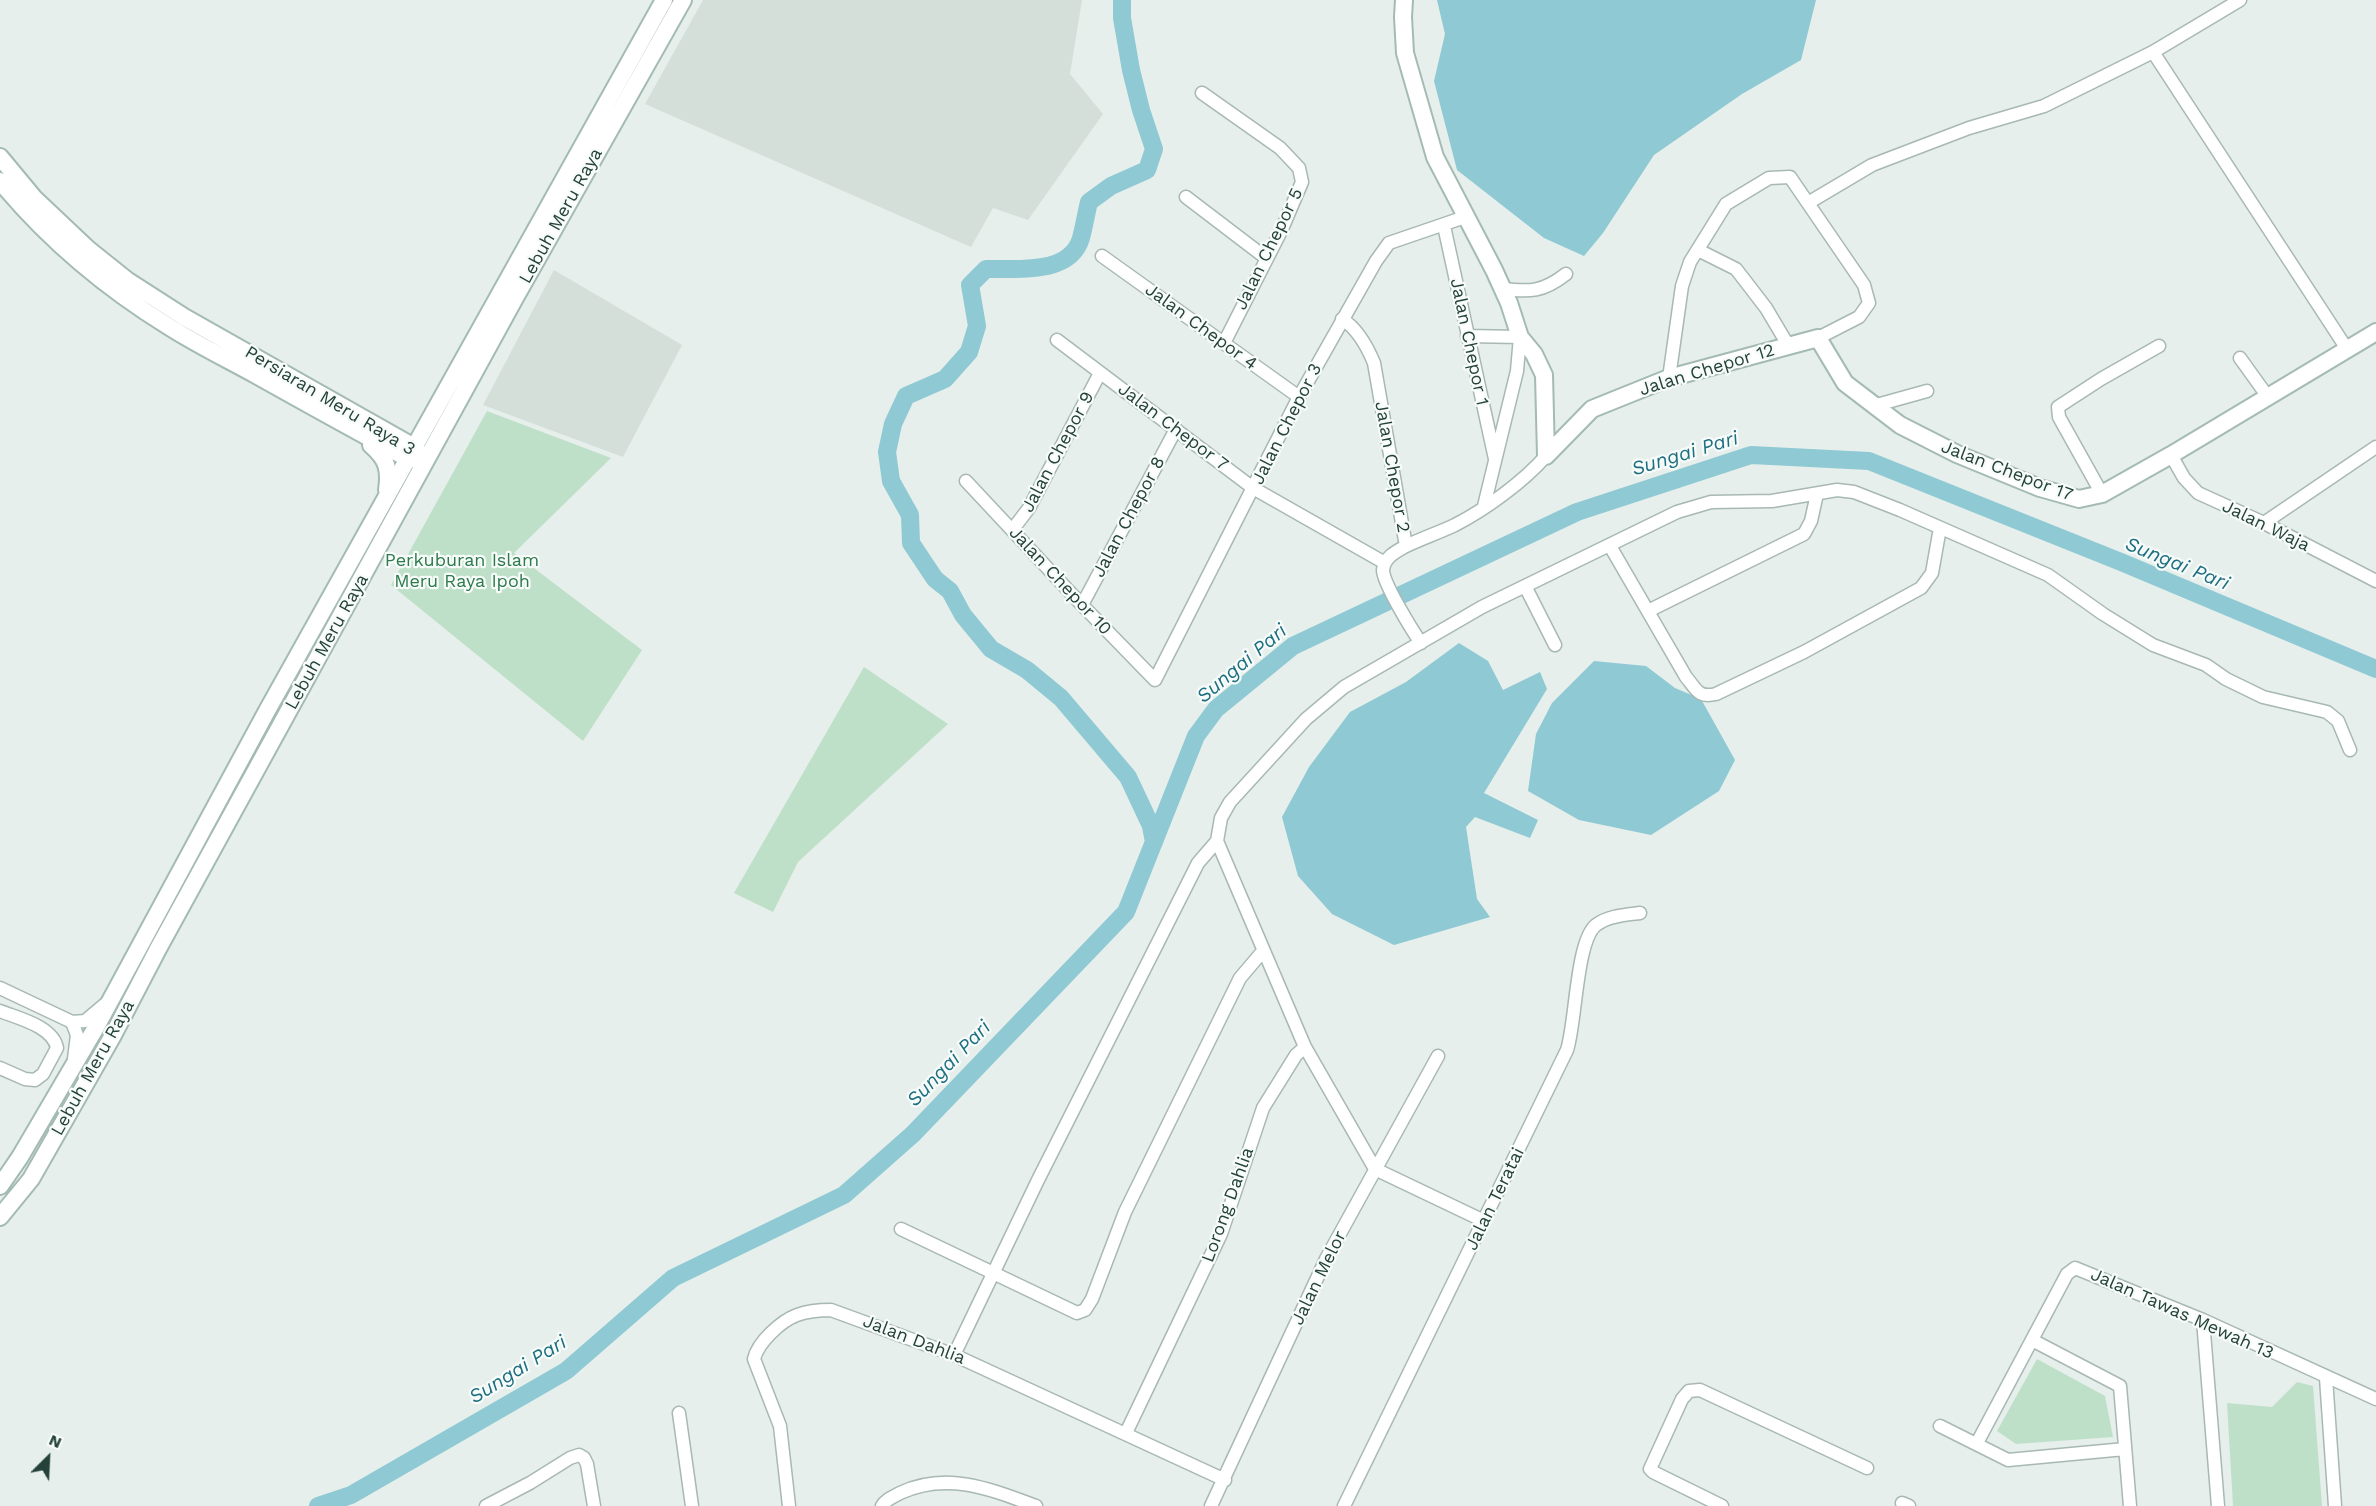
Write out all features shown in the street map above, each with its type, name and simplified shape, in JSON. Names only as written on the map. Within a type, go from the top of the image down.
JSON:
[{"type":"main road","name":"Lebuh Meru Raya","points":[[0,1186],[20,1157],[72,1068],[386,497],[664,0]]},
{"type":"main road","name":"Lebuh Meru Raya","points":[[0,1217],[31,1179],[112,1037],[159,947],[515,298],[683,0]]},
{"type":"main road","points":[[1404,0],[1405,53],[1435,157],[1503,289],[1520,337],[1534,354],[1544,375],[1546,456]]},
{"type":"main road","name":"Persiaran Meru Raya 3","points":[[0,157],[34,198],[88,249],[128,281],[184,317],[380,427],[411,453]]},
{"type":"main road","name":"Persiaran Meru Raya 3","points":[[0,181],[23,208],[74,257],[122,296],[169,327],[342,423],[427,462]]},
{"type":"main road","name":"Jalan Chepor 17","points":[[1818,338],[1841,378],[1873,406],[1900,425],[1929,442],[2040,488],[2079,500],[2102,494],[2171,455],[2376,332]]},
{"type":"main road","name":"Jalan Chepor 12","points":[[1546,456],[1592,409],[1669,378],[1818,338]]},
{"type":"main road","points":[[380,427],[404,432],[415,428],[442,397]]},
{"type":"main road","points":[[342,423],[372,445],[386,461],[389,476],[386,497]]},
{"type":"street","points":[[1808,203],[1872,165],[1969,128],[2044,106],[2153,52],[2240,0]]},
{"type":"street","points":[[2153,52],[2347,349]]},
{"type":"street","name":"Jalan Chepor 5","points":[[1202,93],[1280,148],[1299,168],[1302,182],[1299,193],[1224,343]]},
{"type":"street","points":[[1669,378],[1682,286],[1690,262],[1726,204],[1769,178],[1790,177],[1864,285],[1869,303],[1859,317],[1818,338]]},
{"type":"street","points":[[1186,197],[1266,258]]},
{"type":"street","name":"Jalan Chepor 3","points":[[1155,680],[1299,397],[1376,261],[1389,243],[1465,217]]},
{"type":"street","name":"Jalan Chepor 1","points":[[1444,226],[1495,459]]},
{"type":"street","points":[[1698,250],[1736,269],[1766,308],[1788,345]]},
{"type":"street","name":"Jalan Chepor 4","points":[[1102,256],[1299,397]]},
{"type":"street","points":[[1503,289],[1520,291],[1545,288],[1566,274]]},
{"type":"street","name":"Jalan Chepor 2","points":[[1342,319],[1359,335],[1374,363],[1406,546],[1387,559],[1385,563]]},
{"type":"street","points":[[1467,336],[1520,337]]},
{"type":"street","name":"Jalan Chepor 1","points":[[1484,506],[1517,371],[1520,337]]},
{"type":"street","name":"Jalan Chepor 7","points":[[1057,340],[1253,488],[1367,555],[1385,563]]},
{"type":"street","points":[[2102,494],[2061,422],[2057,409],[2072,396],[2160,346]]},
{"type":"street","points":[[2240,358],[2268,396]]},
{"type":"street","name":"Jalan Chepor 9","points":[[1013,529],[1029,508],[1100,373]]},
{"type":"street","points":[[1873,406],[1927,391]]},
{"type":"street","name":"Jalan Chepor 8","points":[[1082,605],[1176,429]]},
{"type":"street","points":[[2264,524],[2373,454]]},
{"type":"street","name":"Jalan Waja","points":[[2171,455],[2184,478],[2198,493],[2376,581]]},
{"type":"street","points":[[1406,546],[1456,524],[1523,479],[1546,456]]},
{"type":"street","name":"Jalan Chepor 10","points":[[966,481],[1155,680]]},
{"type":"street","points":[[1484,1221],[1375,1169],[1305,1047],[1217,842],[1221,818],[1230,802],[1317,708],[1344,687],[1525,586],[1677,512],[1696,506],[1711,502],[1773,501],[1837,490],[1854,492],[2048,574],[2103,614],[2153,645],[2206,665],[2226,679],[2263,697],[2326,712],[2338,721],[2350,750]]},
{"type":"street","points":[[1648,612],[1804,534],[1817,494]]},
{"type":"street","points":[[1610,546],[1686,677],[1698,693],[1705,696],[1716,694],[1804,652],[1921,588],[1932,573],[1940,528]]},
{"type":"street","points":[[1385,563],[1383,572],[1386,579],[1409,625],[1421,643]]},
{"type":"street","points":[[1525,586],[1555,645]]},
{"type":"street","points":[[954,1354],[1045,1166],[1198,863],[1217,842]]},
{"type":"street","name":"Jalan Teratai","points":[[1344,1506],[1567,1050],[1572,1036],[1582,951],[1594,926],[1612,917],[1640,913]]},
{"type":"street","points":[[901,1229],[1077,1313],[1085,1310],[1092,1299],[1125,1212],[1240,978],[1263,951]]},
{"type":"street","points":[[0,988],[72,1022],[85,1021],[111,998]]},
{"type":"street","points":[[0,1011],[46,1031],[52,1036],[57,1048],[43,1074],[35,1080],[25,1079],[0,1068]]},
{"type":"street","points":[[72,1022],[77,1035],[72,1068]]},
{"type":"street","name":"Lorong Dahlia","points":[[1126,1433],[1221,1234],[1263,1108],[1296,1055],[1305,1047]]},
{"type":"street","name":"Jalan Melor","points":[[1211,1506],[1326,1258],[1438,1056]]},
{"type":"street","name":"Jalan Tawas Mewah 13","points":[[1977,1443],[2067,1274],[2075,1268],[2203,1320],[2376,1399]]},
{"type":"street","name":"Jalan Dahlia","points":[[789,1506],[780,1426],[754,1359],[756,1350],[764,1339],[795,1316],[811,1311],[831,1310],[954,1354],[1225,1480]]},
{"type":"street","points":[[2203,1320],[2217,1506]]},
{"type":"street","points":[[2032,1340],[2120,1386],[2130,1506]]},
{"type":"street","points":[[2326,1378],[2335,1506]]},
{"type":"street","points":[[1722,1506],[1650,1468],[1682,1399],[1689,1391],[1701,1390],[1866,1468]]},
{"type":"street","points":[[679,1413],[692,1506]]},
{"type":"street","points":[[1940,1426],[2007,1460],[2126,1449]]},
{"type":"street","points":[[486,1506],[530,1483],[573,1456],[582,1456],[587,1464],[594,1506]]},
{"type":"street","points":[[882,1506],[885,1500],[915,1486],[934,1482],[953,1483],[994,1491],[1036,1506]]},
{"type":"shaded area","points":[[703,0],[1082,0],[1070,74],[1103,114],[1028,220],[993,208],[971,247],[645,104]]},
{"type":"shaded area","points":[[554,270],[682,345],[623,457],[483,405]]},
{"type":"green space","name":"Perkuburan Islam Meru Raya Ipoh","points":[[487,411],[611,458],[514,553],[642,650],[583,741],[391,585]]},
{"type":"green space","points":[[864,667],[948,724],[798,862],[773,912],[734,893]]},
{"type":"green space","points":[[2037,1359],[2105,1396],[2113,1437],[2016,1444],[1997,1431]]},
{"type":"green space","points":[[2297,1382],[2313,1386],[2322,1506],[2233,1506],[2227,1403],[2272,1407]]},
{"type":"water","points":[[1437,0],[1816,0],[1801,60],[1742,94],[1654,155],[1603,233],[1584,256],[1544,238],[1457,170],[1434,81],[1445,34]]},
{"type":"water","points":[[1459,643],[1488,661],[1503,690],[1540,672],[1547,689],[1484,793],[1538,820],[1530,838],[1475,817],[1466,827],[1477,899],[1490,917],[1394,945],[1332,914],[1298,876],[1282,817],[1309,767],[1350,712],[1406,682]]},
{"type":"water","points":[[1594,661],[1646,666],[1675,688],[1701,699],[1735,760],[1719,791],[1651,835],[1579,820],[1528,791],[1536,734],[1552,703]]},
{"type":"waterway","points":[[1122,0],[1122,18],[1131,70],[1154,149],[1147,170],[1111,186],[1089,202],[1081,238],[1075,250],[1066,259],[1054,264],[1026,269],[986,269],[970,285],[977,326],[969,352],[945,379],[906,396],[893,424],[887,452],[891,481],[910,515],[911,543],[935,579],[950,591],[963,615],[991,649],[1027,670],[1061,698],[1128,777],[1151,826],[1154,842]]},
{"type":"waterway","name":"Sungai Pari","points":[[318,1506],[351,1495],[566,1371],[673,1278],[844,1195],[913,1134],[1126,912],[1196,736],[1216,709],[1293,646],[1577,512],[1751,455],[1869,461],[2121,562],[2376,669]]}]
